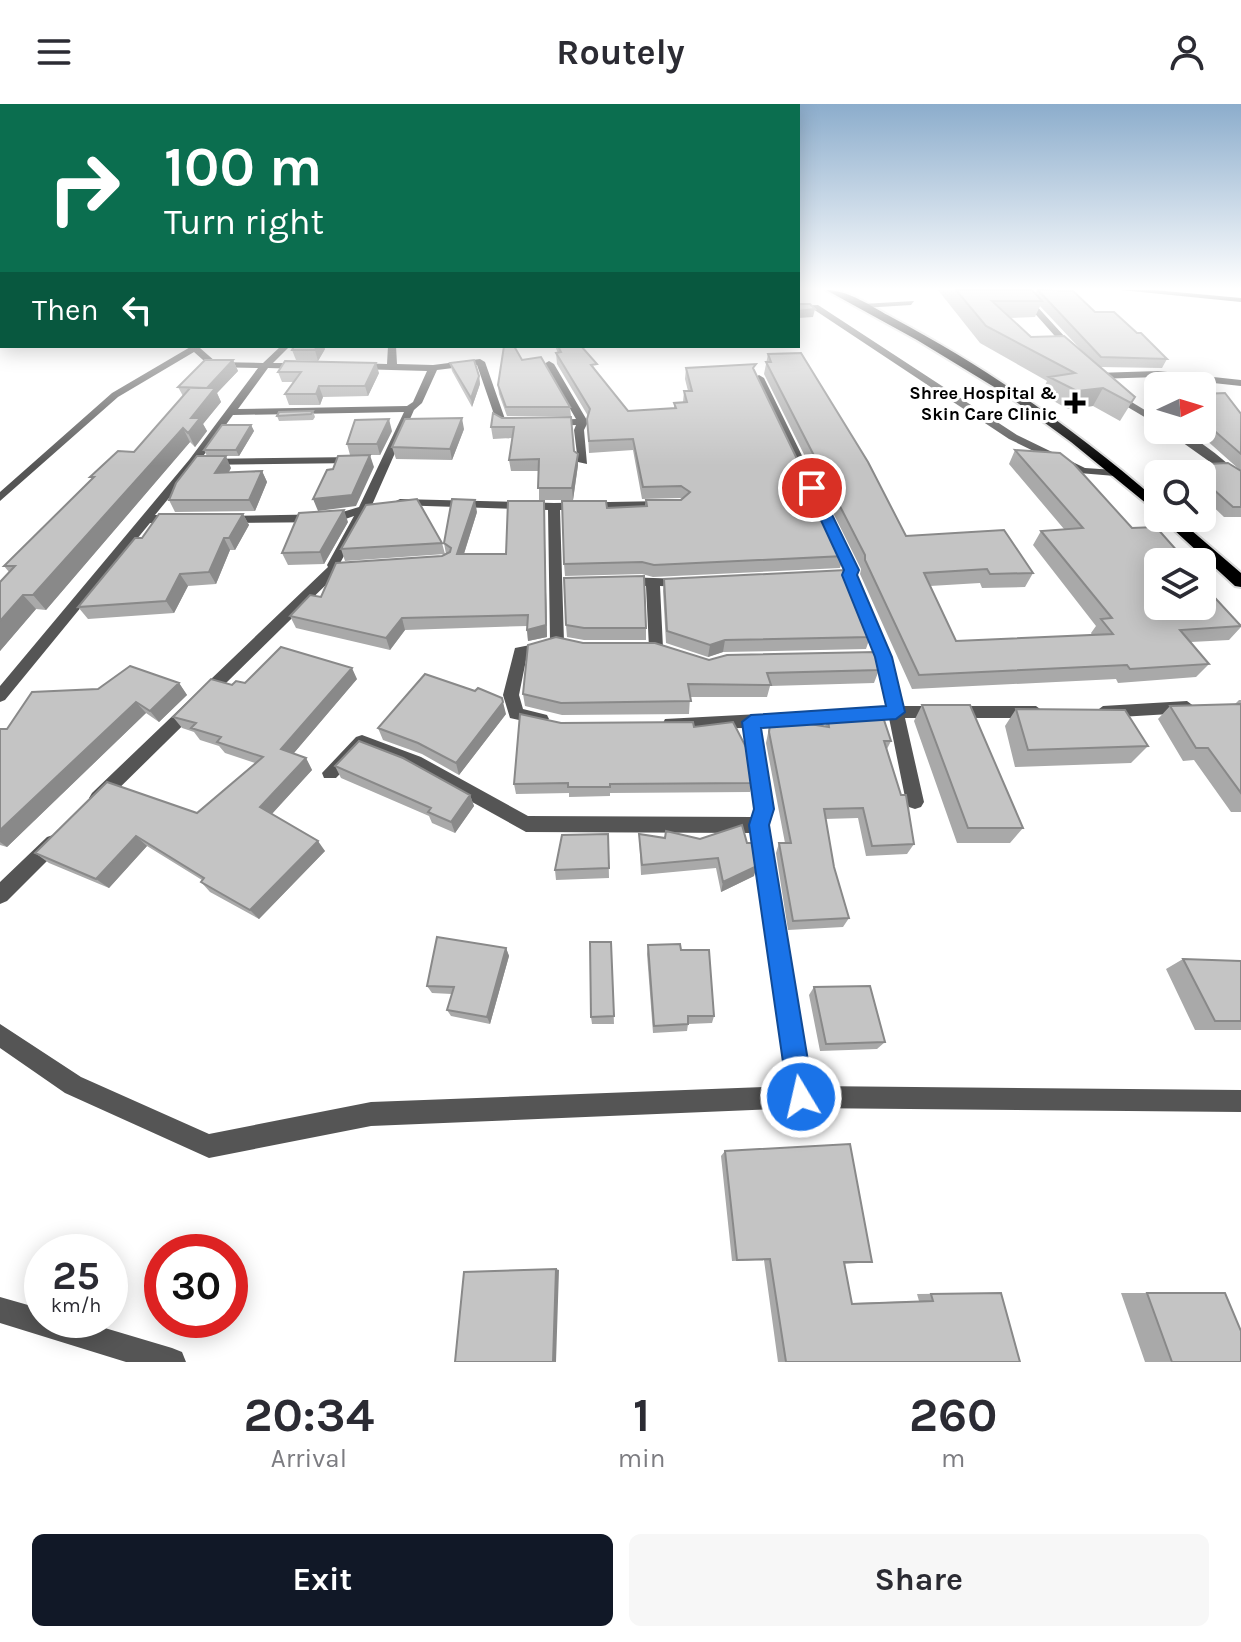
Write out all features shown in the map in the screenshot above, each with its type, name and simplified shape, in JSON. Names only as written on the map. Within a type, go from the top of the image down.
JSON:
[{"type":"main road","points":[[938,349],[1000,384],[1065,430],[1144,497]]},
{"type":"main road","points":[[1184,532],[1241,582]]},
{"type":"street","points":[[0,498],[115,395],[194,349]]},
{"type":"street","points":[[199,349],[214,365],[318,366]]},
{"type":"street","points":[[0,696],[193,462],[264,367],[283,349]]},
{"type":"street","points":[[392,349],[392,367]]},
{"type":"street","points":[[880,349],[1035,448],[1083,471],[1115,473]]},
{"type":"street","points":[[1070,349],[1080,360]]},
{"type":"street","points":[[345,366],[433,368],[480,362],[501,421],[521,423]]},
{"type":"street","points":[[549,364],[583,422]]},
{"type":"street","points":[[335,568],[333,565],[433,368]]},
{"type":"street","points":[[1087,369],[1096,376],[1101,387],[1144,413]]},
{"type":"street","points":[[1096,376],[1158,374],[1241,383]]},
{"type":"street","points":[[759,378],[852,570],[849,575]]},
{"type":"street","points":[[233,412],[410,409]]},
{"type":"street","points":[[536,423],[583,422]]},
{"type":"street","points":[[583,422],[579,430],[583,462]]},
{"type":"street","points":[[1193,444],[1241,481]]},
{"type":"street","points":[[193,462],[385,461]]},
{"type":"street","points":[[392,503],[554,507],[680,505]]},
{"type":"street","points":[[219,519],[337,518],[378,506]]},
{"type":"street","points":[[554,507],[565,583],[564,644],[520,652],[511,695],[516,714],[562,724]]},
{"type":"street","points":[[144,519],[189,519]]},
{"type":"street","points":[[89,807],[244,652],[335,568],[351,567]]},
{"type":"street","points":[[834,576],[849,575]]},
{"type":"street","points":[[849,575],[884,657],[915,802]]},
{"type":"street","points":[[614,581],[653,584],[698,582]]},
{"type":"street","points":[[653,584],[656,650]]},
{"type":"street","points":[[840,658],[884,657]]},
{"type":"street","points":[[1085,712],[1210,705]]},
{"type":"street","points":[[657,723],[751,722],[896,712],[1054,712]]},
{"type":"street","points":[[751,722],[764,809],[759,825],[801,1097]]},
{"type":"street","points":[[330,773],[362,741],[415,762],[526,824],[759,825]]},
{"type":"street","points":[[0,895],[67,829]]},
{"type":"street","points":[[0,1035],[73,1085],[209,1146],[371,1114],[801,1097],[1241,1101]]},
{"type":"street","points":[[0,1310],[172,1362]]},
{"type":"building","points":[[504,349],[516,349],[522,360],[541,357],[570,407],[506,407],[498,385]]},
{"type":"building","points":[[559,349],[583,349],[597,364],[591,365],[628,411],[676,408],[674,403],[687,402],[684,391],[692,391],[686,368],[756,364],[753,368],[844,556],[654,565],[642,562],[564,564],[562,501],[606,501],[607,508],[647,506],[646,500],[681,500],[690,492],[681,486],[643,487],[633,439],[589,441],[587,419],[590,409],[556,353],[561,352]]},
{"type":"building","points":[[1029,349],[1079,349],[1135,397],[1131,403],[1103,388],[1077,391],[1049,377],[1075,373]]},
{"type":"building","points":[[1093,349],[1157,349],[1167,359],[1101,357]]},
{"type":"building","points":[[801,353],[868,462],[906,536],[1004,530],[1033,573],[990,574],[987,569],[924,573],[956,641],[1113,634],[1101,619],[1112,618],[1041,531],[1083,528],[1015,450],[1060,453],[1074,464],[1132,528],[1160,532],[1175,548],[1144,548],[1144,620],[1216,620],[1216,599],[1241,626],[1180,630],[1209,664],[919,675],[865,555],[766,362],[771,362],[768,354]]},
{"type":"building","points":[[205,360],[233,360],[207,388],[178,387]]},
{"type":"building","points":[[474,360],[479,376],[471,398],[450,363]]},
{"type":"building","points":[[285,361],[376,363],[365,386],[319,386],[316,394],[285,394],[301,372],[278,372]]},
{"type":"building","points":[[190,388],[215,388],[191,418],[200,418],[188,433],[183,428],[33,595],[23,595],[0,621],[0,582],[15,566],[4,566],[118,451],[134,452]]},
{"type":"building","points":[[1216,393],[1225,393],[1241,414],[1241,454],[1216,432]]},
{"type":"building","points":[[313,411],[311,414],[277,416],[279,412]]},
{"type":"building","points":[[493,413],[502,418],[571,417],[574,451],[578,454],[572,488],[538,488],[539,459],[509,460],[514,427],[491,427]]},
{"type":"building","points":[[462,418],[450,449],[392,447],[405,419]]},
{"type":"building","points":[[389,419],[377,444],[347,444],[355,420]]},
{"type":"building","points":[[222,425],[251,425],[236,450],[204,450]]},
{"type":"building","points":[[370,455],[352,495],[313,499],[327,470],[333,469],[338,456]]},
{"type":"building","points":[[197,456],[226,456],[215,473],[262,471],[249,500],[169,500],[176,483]]},
{"type":"building","points":[[1228,463],[1241,471],[1241,507],[1233,507],[1216,492],[1216,464]]},
{"type":"building","points":[[417,499],[442,543],[341,549],[366,505]]},
{"type":"building","points":[[452,499],[475,500],[457,554],[506,554],[508,501],[544,501],[546,625],[527,630],[528,615],[402,618],[386,638],[290,616],[310,595],[321,597],[336,563],[442,556],[450,552],[451,548],[444,543]]},
{"type":"building","points":[[344,510],[320,552],[282,553],[299,513]]},
{"type":"building","points":[[159,514],[243,514],[229,538],[224,538],[209,572],[180,574],[166,601],[78,607],[135,538],[142,538]]},
{"type":"building","points":[[846,570],[864,612],[870,637],[725,640],[710,645],[667,631],[664,579]]},
{"type":"building","points":[[644,576],[646,628],[566,625],[564,578]]},
{"type":"building","points":[[556,637],[583,643],[655,643],[709,660],[727,655],[875,652],[879,670],[767,673],[771,685],[688,684],[691,701],[561,703],[523,694],[528,645]]},
{"type":"building","points":[[281,647],[352,668],[281,749],[306,758],[260,807],[318,841],[250,910],[201,882],[204,878],[136,836],[96,879],[35,853],[107,782],[197,813],[263,757],[217,742],[221,737],[191,728],[196,723],[173,717],[211,679],[232,685],[236,681],[245,683]]},
{"type":"building","points":[[130,666],[179,683],[150,711],[136,702],[0,830],[0,729],[7,729],[32,692],[98,689]]},
{"type":"building","points":[[425,674],[475,691],[478,688],[502,698],[503,702],[456,763],[418,743],[378,728]]},
{"type":"building","points":[[1241,704],[1241,793],[1208,748],[1196,748],[1170,706]]},
{"type":"building","points":[[922,705],[970,705],[1023,828],[968,828]]},
{"type":"building","points":[[1016,709],[1125,710],[1148,746],[1028,750]]},
{"type":"building","points":[[520,714],[561,723],[693,722],[694,727],[733,722],[748,751],[752,783],[610,784],[610,787],[568,787],[568,783],[514,784]]},
{"type":"building","points":[[771,718],[829,727],[828,720],[884,720],[891,741],[884,741],[901,795],[906,795],[914,844],[872,846],[863,808],[824,809],[834,867],[849,918],[793,921],[779,843],[791,843],[769,732]]},
{"type":"building","points":[[359,741],[403,758],[470,795],[451,822],[428,812],[431,808],[335,766]]},
{"type":"building","points":[[742,825],[747,843],[754,843],[757,866],[723,882],[718,858],[642,865],[639,834],[665,838],[666,831],[700,839]]},
{"type":"building","points":[[608,834],[609,868],[555,870],[562,835]]},
{"type":"building","points":[[437,937],[506,948],[487,1017],[447,1010],[454,987],[427,986]]},
{"type":"building","points":[[590,942],[611,942],[614,1016],[591,1017]]},
{"type":"building","points":[[680,944],[681,950],[709,950],[714,1016],[688,1016],[688,1024],[654,1026],[648,945]]},
{"type":"building","points":[[1183,959],[1241,961],[1241,1021],[1215,1021]]},
{"type":"building","points":[[870,986],[885,1042],[826,1044],[814,987]]},
{"type":"building","points":[[850,1144],[872,1262],[844,1262],[852,1304],[933,1301],[931,1294],[1001,1293],[1020,1362],[786,1362],[770,1259],[737,1260],[725,1151]]},
{"type":"building","points":[[556,1269],[553,1362],[455,1362],[464,1272]]},
{"type":"building","points":[[1147,1293],[1225,1293],[1241,1331],[1241,1362],[1172,1362]]},
{"type":"place","name":"Shree Hospital & Skin Care Clinic","points":[[1075,403]]},
{"type":"route","points":[[801,1097],[759,825],[764,809],[751,722],[896,712],[884,657],[849,575],[852,570],[812,488]]}]
